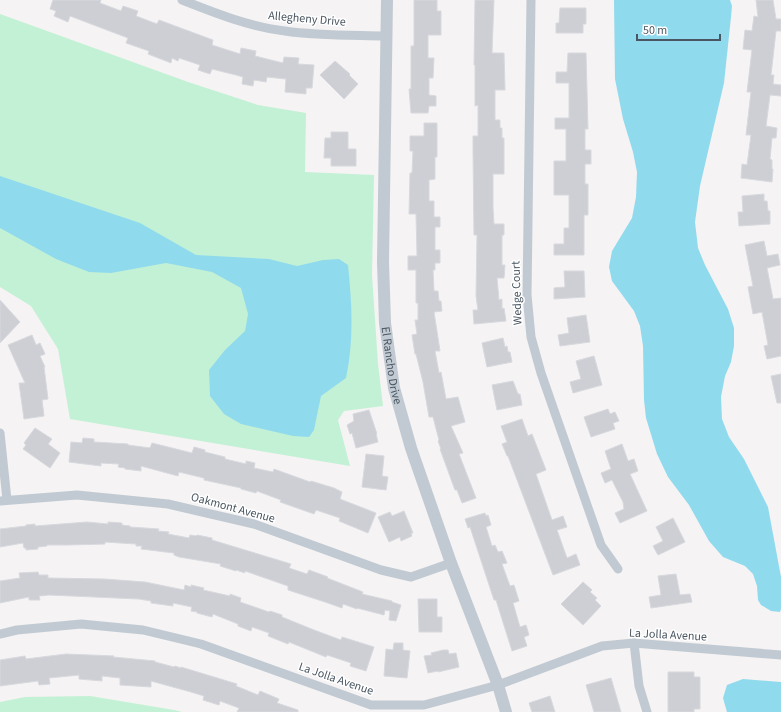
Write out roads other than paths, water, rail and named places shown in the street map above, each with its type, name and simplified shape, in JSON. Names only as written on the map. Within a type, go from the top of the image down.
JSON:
[{"type":"street","name":"Allegheny Drive","points":[[182,0],[261,27],[284,31],[319,34],[386,36]]},
{"type":"street","name":"El Rancho Drive","points":[[387,0],[383,262],[385,323],[394,388],[411,448],[451,563],[498,685],[506,712]]},
{"type":"street","name":"Wedge Court","points":[[531,0],[527,296],[531,337],[541,373],[601,545],[618,569]]},
{"type":"street","points":[[0,433],[4,501]]},
{"type":"street","name":"Oakmont Avenue","points":[[4,501],[77,495],[168,504],[254,524],[381,570],[411,577],[451,563]]},
{"type":"street","name":"La Jolla Avenue","points":[[0,634],[17,630],[81,624],[143,630],[201,644],[371,706],[424,705],[498,685],[602,646],[634,643],[781,655]]},
{"type":"street","points":[[634,643],[639,686],[647,712]]},
{"type":"water","points":[[614,0],[730,0],[732,6],[724,83],[700,186],[695,222],[698,248],[705,265],[728,309],[734,328],[734,346],[731,362],[725,376],[721,397],[722,419],[729,437],[744,459],[768,507],[781,577],[780,612],[771,611],[761,605],[758,600],[757,586],[753,574],[745,566],[723,557],[709,541],[689,505],[668,477],[657,454],[646,418],[644,400],[643,346],[640,326],[634,311],[612,281],[609,267],[612,251],[632,218],[636,197],[637,172],[633,152],[623,119],[615,79]]},
{"type":"water","points":[[0,176],[140,223],[196,255],[269,259],[297,266],[323,260],[339,259],[348,265],[352,322],[349,364],[346,378],[321,396],[314,430],[309,437],[293,436],[241,424],[224,414],[210,396],[209,370],[225,350],[245,331],[248,314],[241,288],[212,272],[166,263],[111,273],[89,272],[56,259],[0,228]]},
{"type":"water","points":[[743,679],[781,682],[781,712],[727,712],[723,698],[727,685]]}]
